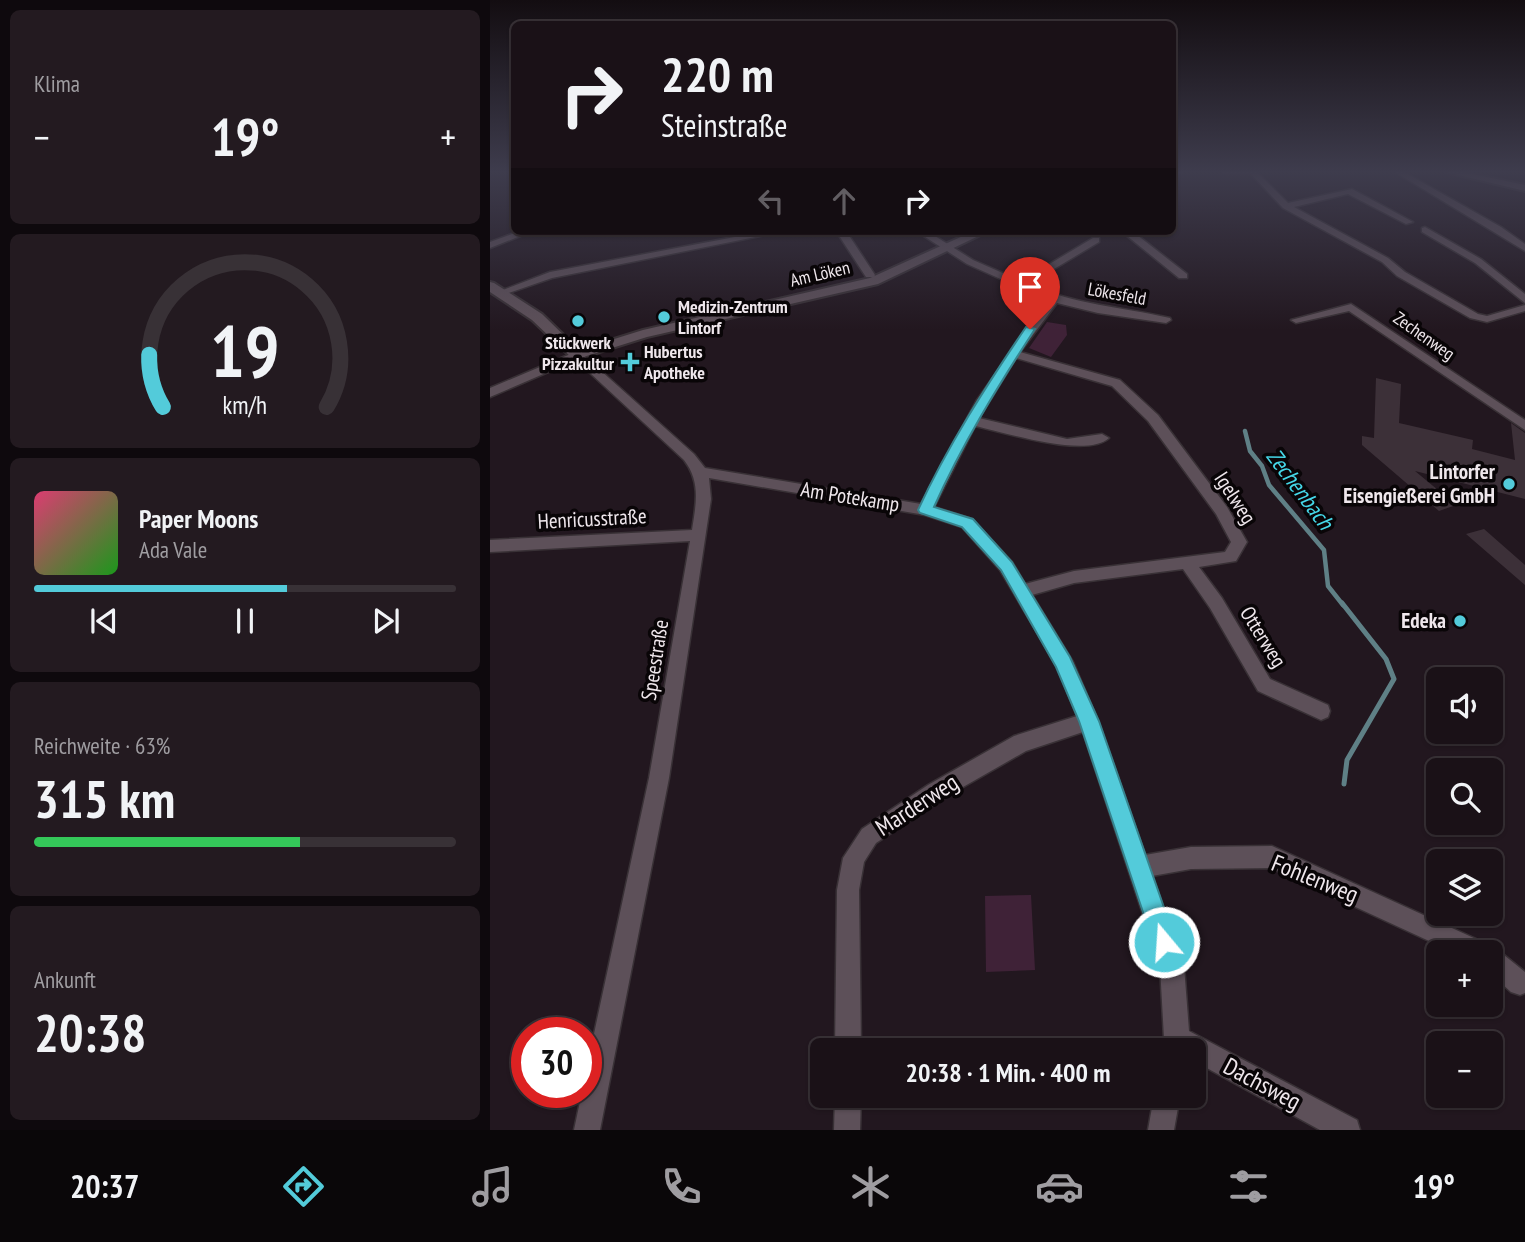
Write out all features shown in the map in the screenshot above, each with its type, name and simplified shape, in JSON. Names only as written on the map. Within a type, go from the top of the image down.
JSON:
[{"type":"street","points":[[1320,225],[1385,260],[1401,274],[1474,316],[1487,319],[1525,308]]},
{"type":"street","points":[[1488,225],[1525,248]]},
{"type":"street","points":[[1425,230],[1471,254],[1504,279],[1525,300]]},
{"type":"street","points":[[490,245],[517,235]]},
{"type":"street","points":[[495,289],[550,275],[759,235]]},
{"type":"street","points":[[844,235],[870,275]]},
{"type":"street","name":"Lökesfeld","points":[[927,235],[947,249],[1054,299],[1098,310],[1166,320]]},
{"type":"street","name":"Am Löken","points":[[578,355],[643,334],[874,281],[975,235]]},
{"type":"street","points":[[1131,235],[1184,276]]},
{"type":"street","points":[[1022,285],[1096,240]]},
{"type":"street","points":[[495,289],[537,317],[689,457],[701,472]]},
{"type":"street","points":[[925,510],[986,394],[1054,299]]},
{"type":"street","name":"Zechenweg","points":[[1296,320],[1351,307],[1525,426]]},
{"type":"street","points":[[490,393],[578,355]]},
{"type":"street","name":"Igelweg","points":[[1013,355],[1116,383],[1153,418],[1222,511],[1239,542],[1230,556],[1074,577],[1020,592]]},
{"type":"street","points":[[973,421],[1067,443],[1102,438]]},
{"type":"street","name":"Am Potekamp","points":[[701,472],[925,510],[967,523],[1006,566],[1064,663],[1089,721],[1172,966],[1176,1038]]},
{"type":"street","name":"Speestraße","points":[[587,1130],[659,778],[704,499],[701,472]]},
{"type":"street","name":"Henricusstraße","points":[[490,547],[697,535]]},
{"type":"street","name":"Otterweg","points":[[1187,563],[1216,603],[1264,685],[1321,711]]},
{"type":"street","name":"Marderweg","points":[[848,1038],[848,890],[854,858],[869,836],[935,792],[1021,743],[1089,721]]},
{"type":"street","name":"Fohlenweg","points":[[1140,867],[1191,858],[1272,857],[1453,940]]},
{"type":"street","points":[[1503,969],[1520,983]]},
{"type":"street","name":"Dachsweg","points":[[1206,1059],[1347,1130]]},
{"type":"street","points":[[847,1130],[848,1108]]},
{"type":"street","points":[[1161,1130],[1165,1108]]},
{"type":"shaded area","points":[[1047,322],[1066,325],[1067,335],[1051,357],[1029,348]]},
{"type":"shaded area","points":[[1031,895],[1035,970],[986,972],[985,896]]},
{"type":"building","name":"Lintorfer Eisengießerei GmbH","points":[[1376,378],[1401,384],[1399,423],[1473,440],[1472,449],[1515,460],[1511,423],[1525,433],[1525,499],[1415,471],[1456,505],[1439,511],[1362,445],[1362,436],[1374,438]]},
{"type":"building","points":[[1484,529],[1525,565],[1525,585],[1466,534]]},
{"type":"waterway","name":"Zechenbach","points":[[1245,431],[1250,451],[1262,466],[1269,485],[1324,550],[1328,586],[1343,605]]},
{"type":"waterway","name":"Zechenbach","points":[[1342,603],[1386,659],[1394,679],[1347,760],[1344,784]]},
{"type":"place","name":"Medizin-Zentrum Lintorf","points":[[664,317]]},
{"type":"place","name":"Stückwerk Pizzakultur","points":[[578,321]]},
{"type":"place","name":"Hubertus Apotheke","points":[[630,362]]},
{"type":"place","name":"Lintorfer Eisengießerei GmbH","points":[[1509,484]]},
{"type":"place","name":"Edeka","points":[[1460,621]]},
{"type":"route","points":[[1030,329],[986,394],[925,510],[967,523],[1006,566],[1064,663],[1089,721],[1164,942]]}]
